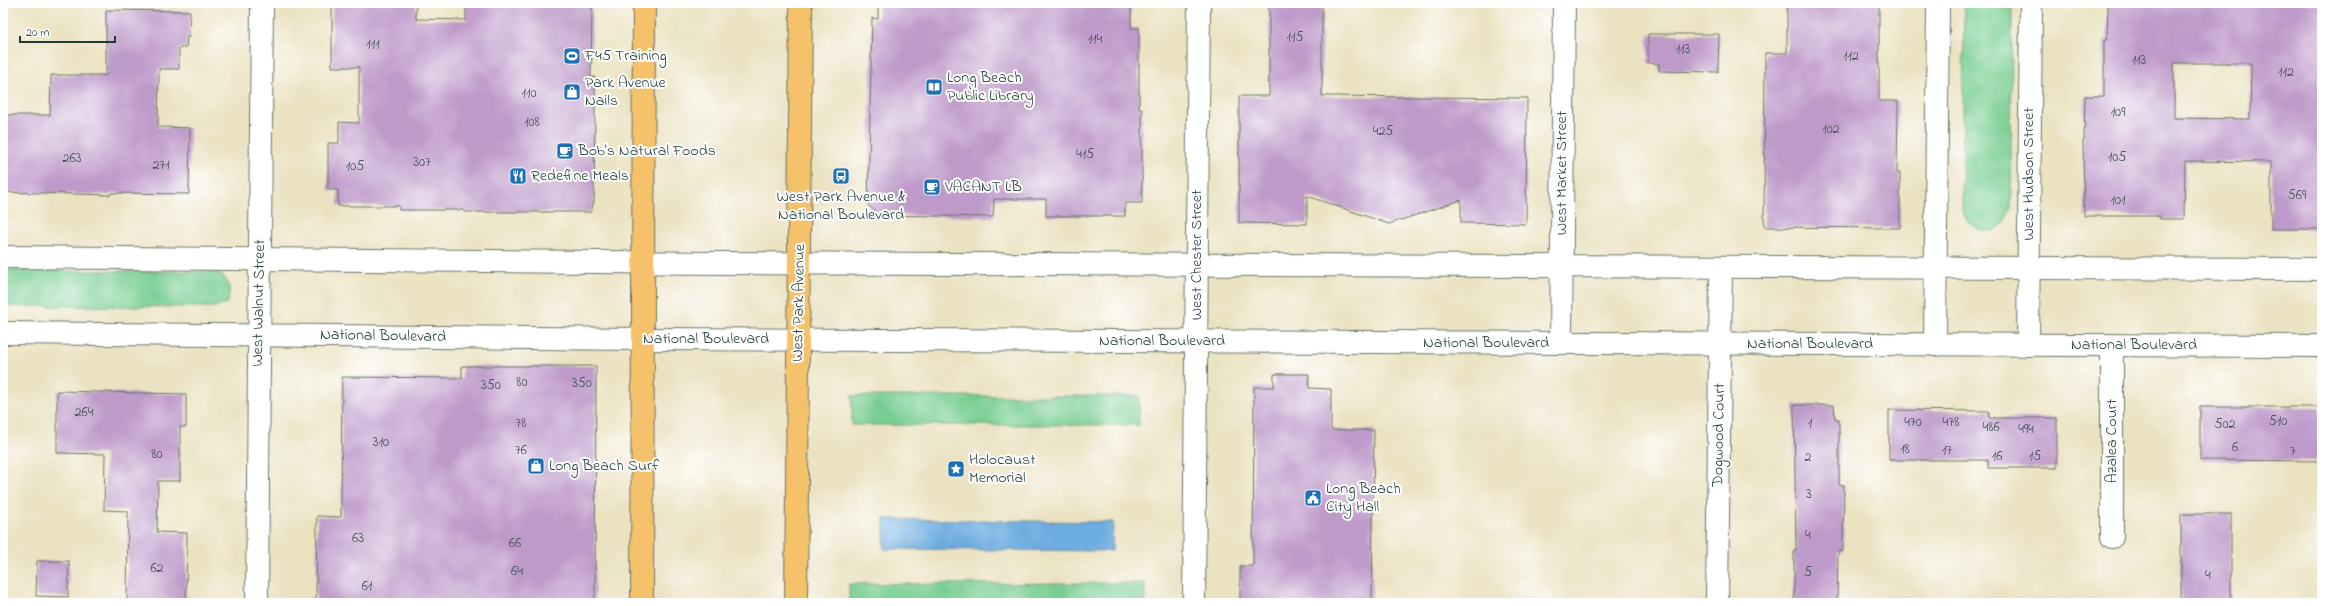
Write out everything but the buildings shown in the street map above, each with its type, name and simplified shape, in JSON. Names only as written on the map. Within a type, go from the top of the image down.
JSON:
[{"type":"highway","points":[[642,603],[644,3]]},
{"type":"highway","name":"West Park Avenue","points":[[796,603],[801,3]]},
{"type":"street","name":"West Walnut Street","points":[[257,603],[258,335],[262,3]]},
{"type":"street","name":"West Chester Street","points":[[1194,603],[1199,3]]},
{"type":"street","name":"West Market Street","points":[[1561,343],[1564,3]]},
{"type":"street","points":[[1935,345],[1938,3]]},
{"type":"street","name":"West Hudson Street","points":[[2028,345],[2031,3]]},
{"type":"street","points":[[3,257],[799,263],[2322,269]]},
{"type":"street","name":"Dogwood Court","points":[[1717,603],[1721,267]]},
{"type":"street","name":"National Boulevard","points":[[3,333],[799,340],[2322,346]]},
{"type":"street","name":"Azalea Court","points":[[2112,345],[2112,537]]},
{"type":"green space","points":[[1964,3],[2012,3],[2011,208],[2005,222],[1995,231],[1975,228],[1968,222],[1962,212]]},
{"type":"green space","points":[[3,270],[218,272],[229,285],[229,297],[228,302],[218,307],[3,306]]},
{"type":"green space","points":[[852,396],[1139,396],[1139,425],[852,425]]},
{"type":"green space","points":[[1145,583],[1145,603],[849,603],[849,584]]},
{"type":"water","points":[[884,519],[1113,522],[1112,551],[884,549]]},
{"type":"place","name":"F45 Training","points":[[572,56]]},
{"type":"place","name":"Long Beach Public Library","points":[[934,87]]},
{"type":"place","name":"Park Avenue Nails","points":[[572,92]]},
{"type":"place","name":"Bob's Natural Foods","points":[[565,151]]},
{"type":"place","name":"Redefine Meals","points":[[518,176]]},
{"type":"place","name":"West Park Avenue & National Boulevard","points":[[841,176]]},
{"type":"place","name":"VACANT LB","points":[[932,187]]},
{"type":"place","name":"Long Beach Surf","points":[[536,466]]},
{"type":"place","name":"Holocaust Memorial","points":[[956,469]]},
{"type":"place","name":"Long Beach City Hall","points":[[1313,498]]}]
